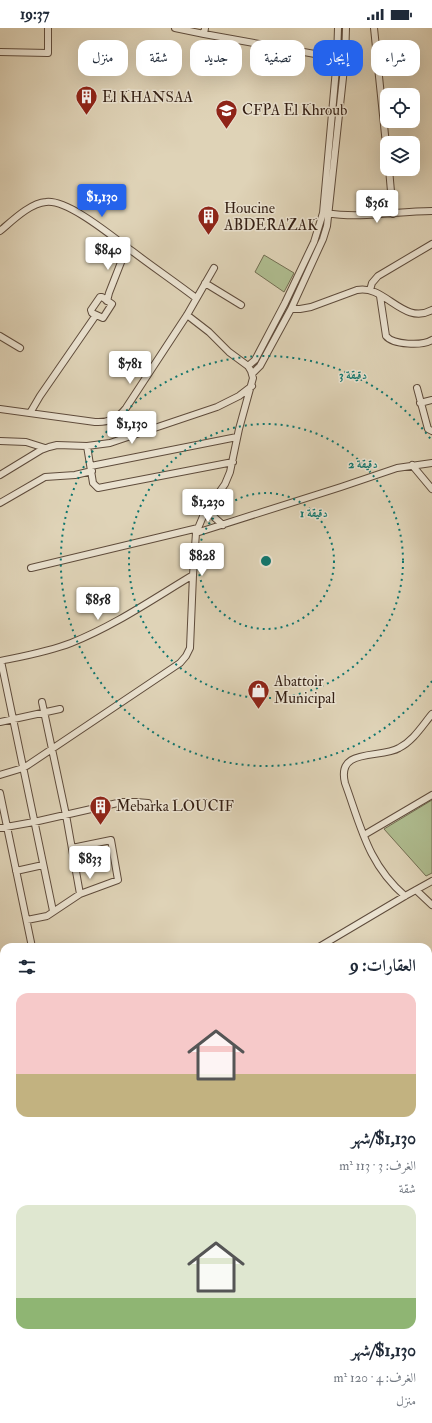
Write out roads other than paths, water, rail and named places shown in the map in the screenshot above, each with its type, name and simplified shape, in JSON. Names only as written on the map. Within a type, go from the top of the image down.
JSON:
[{"type":"street","points":[[0,52],[48,53],[48,28]]},
{"type":"street","points":[[175,28],[204,31],[313,53]]},
{"type":"street","points":[[338,28],[338,40]]},
{"type":"street","points":[[252,374],[260,366],[291,309],[323,239],[345,59],[346,28]]},
{"type":"street","points":[[374,28],[385,136]]},
{"type":"street","points":[[248,366],[255,360],[285,303],[326,213],[336,76]]},
{"type":"street","points":[[390,176],[394,214]]},
{"type":"street","points":[[0,230],[33,206],[40,203],[54,202],[67,207],[108,232],[196,298]]},
{"type":"street","points":[[326,213],[394,214],[416,211],[432,212]]},
{"type":"street","points":[[370,290],[372,283],[378,276],[432,244]]},
{"type":"street","points":[[107,300],[127,247]]},
{"type":"street","points":[[0,409],[102,423],[116,418],[126,408],[187,315],[214,268]]},
{"type":"street","points":[[205,283],[241,304]]},
{"type":"street","points":[[291,309],[312,307],[357,290],[370,290],[405,311],[423,314],[432,310]]},
{"type":"street","points":[[380,296],[386,336],[389,340],[422,344],[432,340]]},
{"type":"street","points":[[101,297],[111,303],[112,306],[105,317],[102,318],[96,315],[92,313],[91,310],[98,298],[101,297]]},
{"type":"street","points":[[30,413],[40,396],[96,315]]},
{"type":"street","points":[[0,775],[23,768],[180,663],[190,648],[193,575],[197,531],[204,514],[225,484],[230,472],[237,437],[253,382],[252,374],[248,366],[229,352],[209,332],[187,315]]},
{"type":"street","points":[[0,336],[20,348]]},
{"type":"street","points":[[0,475],[45,448],[57,445],[87,446],[110,443],[217,406],[239,396],[252,386]]},
{"type":"street","points":[[417,388],[428,429],[432,431]]},
{"type":"street","points":[[420,403],[432,400]]},
{"type":"street","points":[[0,503],[45,477],[75,475],[91,468],[237,437]]},
{"type":"street","points":[[0,441],[31,443],[45,448]]},
{"type":"street","points":[[87,446],[94,485],[100,488],[233,462]]},
{"type":"street","points":[[31,568],[223,525],[397,468],[432,463]]},
{"type":"street","points":[[412,465],[432,489]]},
{"type":"street","points":[[209,506],[215,518],[223,525]]},
{"type":"street","points":[[53,911],[1,661],[57,648],[87,636],[115,622],[193,575]]},
{"type":"street","points":[[0,694],[8,693]]},
{"type":"street","points":[[42,702],[66,815],[80,894]]},
{"type":"street","points":[[0,722],[60,709]]},
{"type":"street","points":[[405,896],[394,887],[369,851],[345,783],[344,774],[346,766],[351,760],[359,756],[387,753],[399,749],[409,742],[432,714]]},
{"type":"street","points":[[0,793],[31,943]]},
{"type":"street","points":[[364,835],[432,795]]},
{"type":"street","points":[[0,828],[34,822],[122,802],[148,803]]},
{"type":"street","points":[[27,920],[47,916],[80,894],[118,880],[112,840],[72,848]]},
{"type":"street","points":[[16,871],[43,865]]},
{"type":"street","points":[[326,943],[432,881]]},
{"type":"street","points":[[416,890],[432,905]]},
{"type":"place","name":"El KHANSAA","points":[[87,116]]},
{"type":"place","name":"CFPA El Khroub","points":[[226,130]]},
{"type":"place","name":"Houcine ABDERAZAK","points":[[208,236]]},
{"type":"place","name":"Abattoir Municipal","points":[[258,710]]},
{"type":"place","name":"Mebarka LOUCIF","points":[[101,826]]}]
